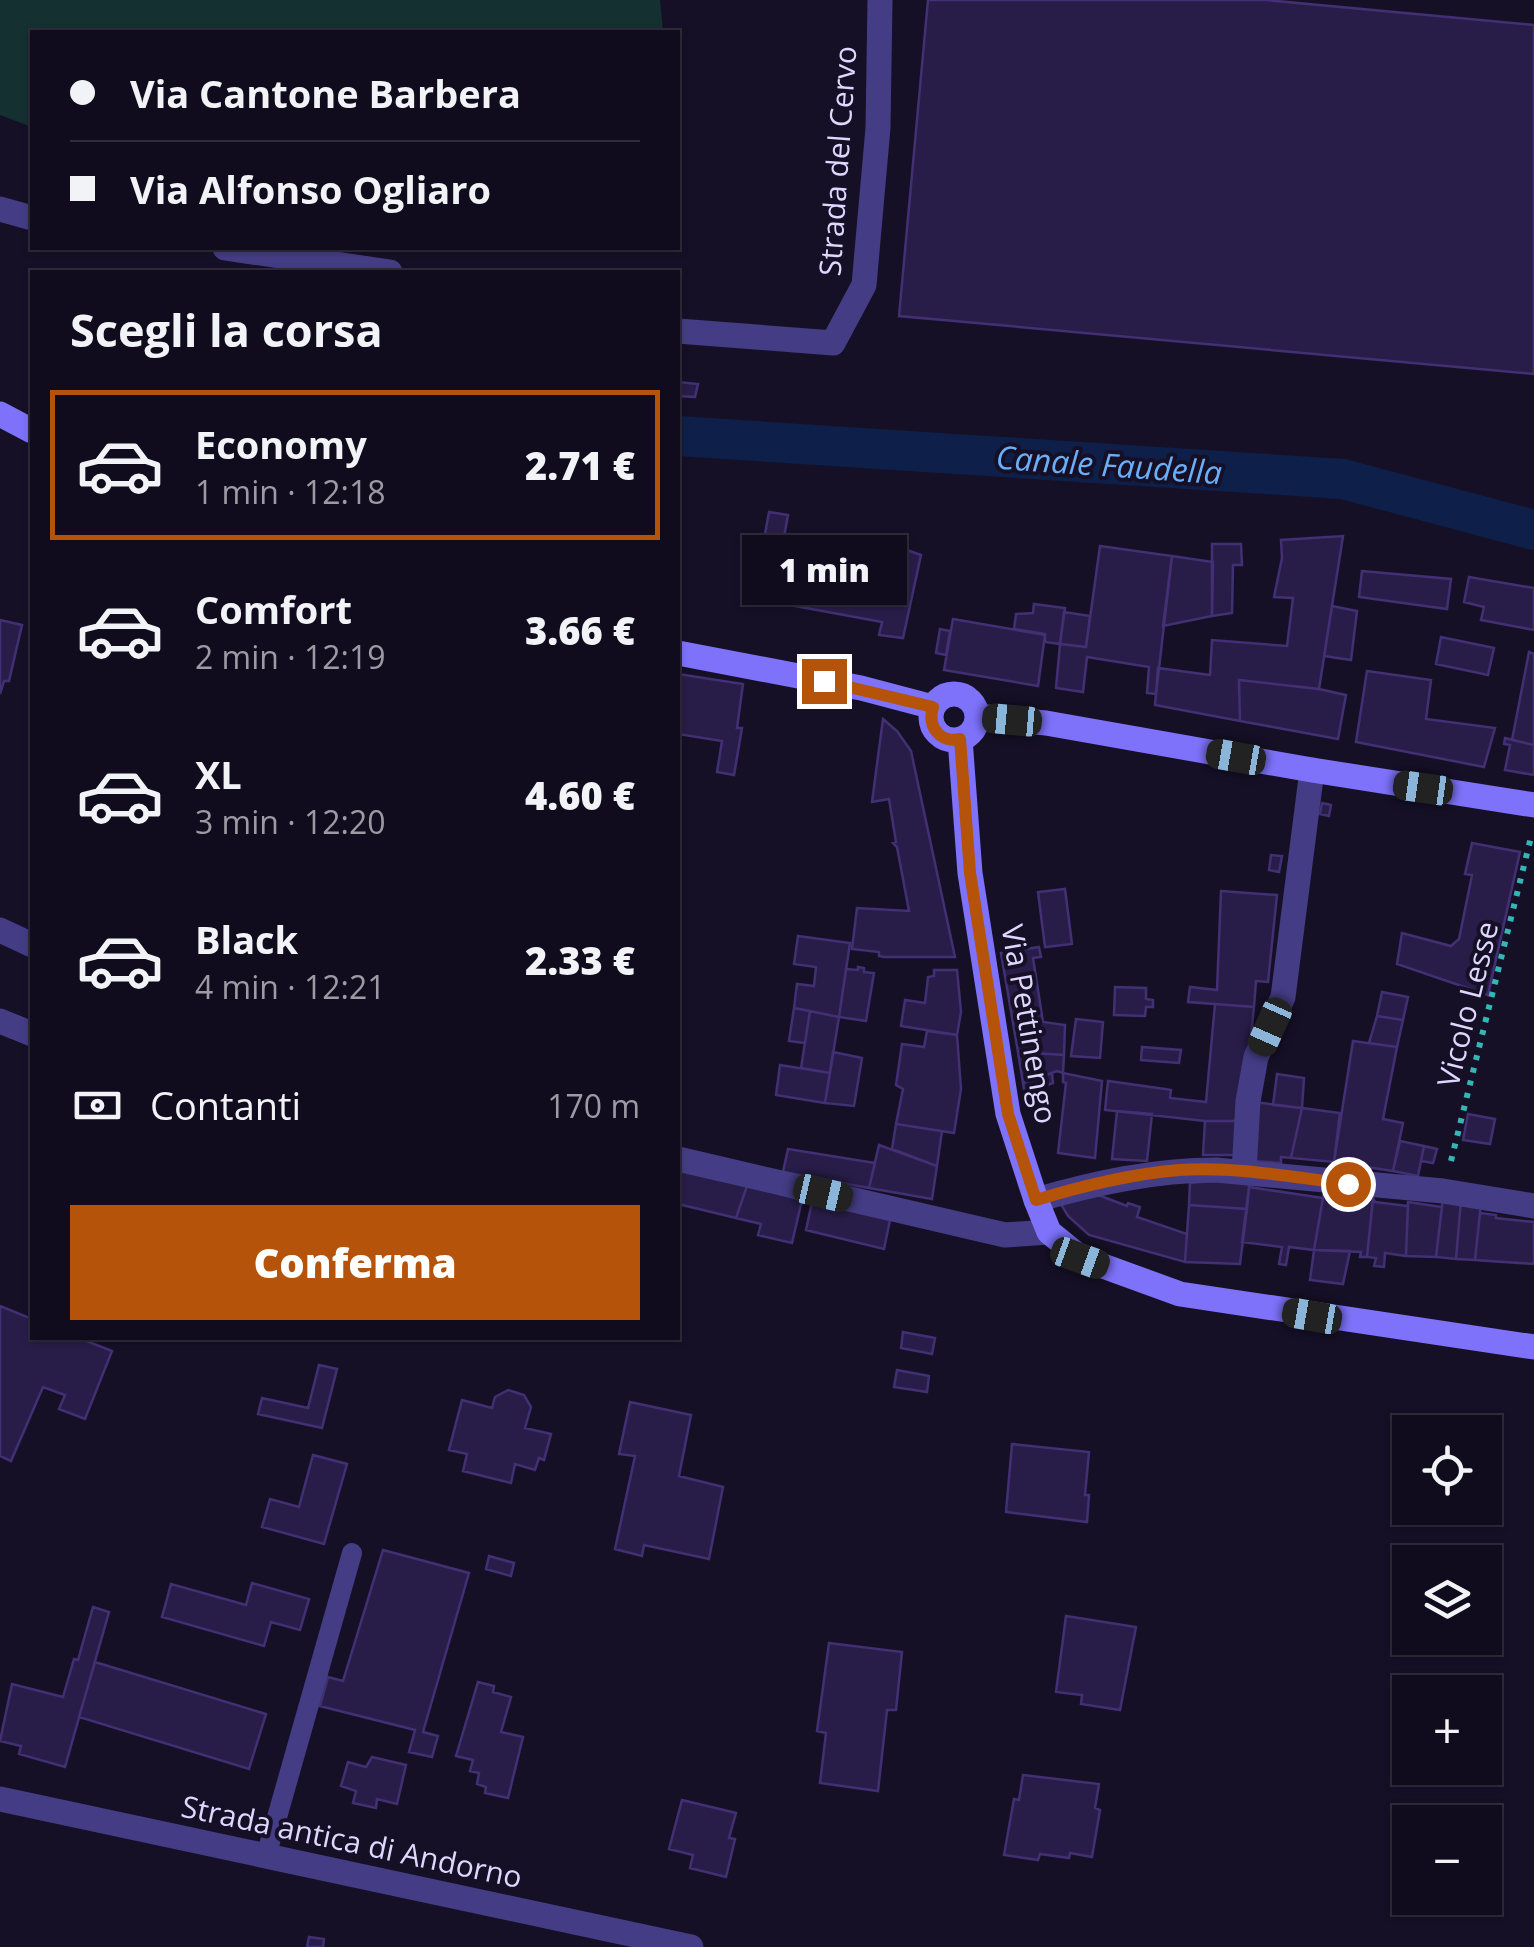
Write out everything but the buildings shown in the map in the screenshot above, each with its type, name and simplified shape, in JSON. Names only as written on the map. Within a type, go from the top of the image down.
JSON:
[{"type":"main road","points":[[0,414],[30,430]]},
{"type":"main road","points":[[680,653],[861,688],[933,707]]},
{"type":"main road","points":[[959,695],[971,703],[977,716],[972,731],[960,739],[946,739],[934,730],[931,715],[933,707],[944,697],[959,695]]},
{"type":"main road","points":[[977,716],[1046,723],[1534,805]]},
{"type":"main road","name":"Via Pettinengo","points":[[960,739],[970,873],[1008,1114],[1050,1232],[1080,1258],[1180,1294],[1534,1347]]},
{"type":"street","name":"Strada del Cervo","points":[[680,331],[834,343],[864,285],[878,128],[880,0]]},
{"type":"street","points":[[0,209],[30,217]]},
{"type":"street","points":[[239,250],[376,270]]},
{"type":"street","points":[[1244,1172],[1248,1101],[1256,1057],[1283,996],[1312,770]]},
{"type":"street","points":[[0,930],[30,943]]},
{"type":"street","points":[[0,1020],[30,1033]]},
{"type":"street","points":[[680,1159],[1006,1235],[1050,1232]]},
{"type":"street","points":[[1036,1200],[1088,1185],[1179,1170],[1244,1172],[1443,1192],[1534,1206]]},
{"type":"street","name":"Strada antica di Andorno","points":[[0,1800],[691,1947]]},
{"type":"lane","points":[[266,1856],[352,1553]]},
{"type":"path","name":"Vicolo Lesse","points":[[1443,1192],[1534,827]]},
{"type":"green space","points":[[0,0],[660,0],[663,30],[30,30],[30,126],[0,115]]},
{"type":"waterway","name":"Canale Faudella","points":[[680,436],[1343,479],[1534,530]]},
{"type":"route","points":[[824,681],[933,707],[934,730],[946,739],[960,739],[970,873],[1008,1114],[1036,1200],[1088,1185],[1179,1170],[1244,1172],[1348,1184]]}]
